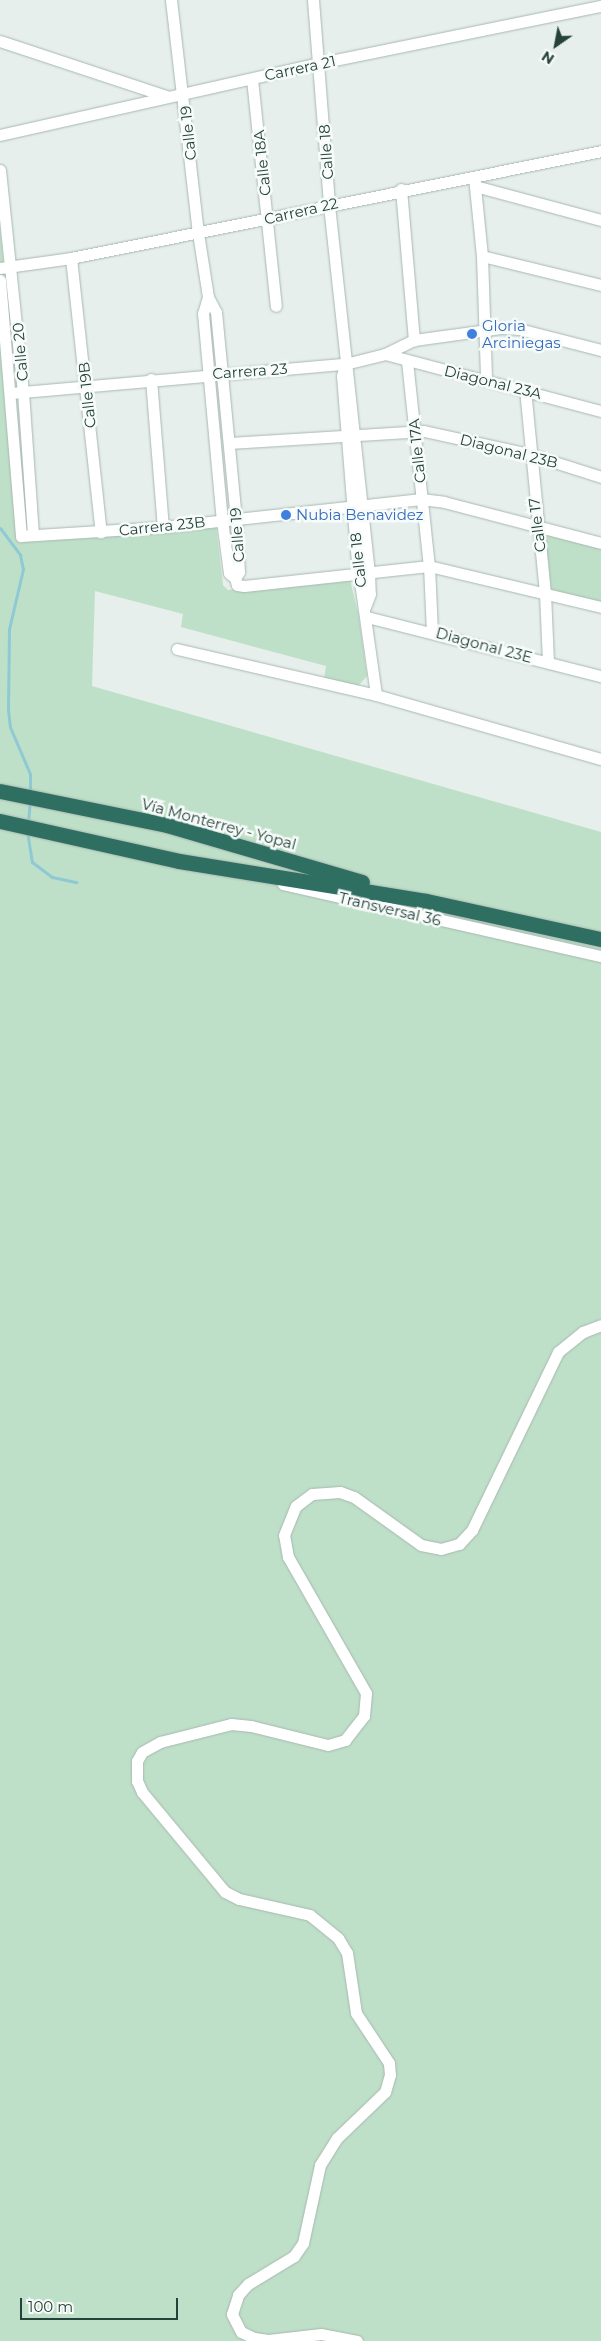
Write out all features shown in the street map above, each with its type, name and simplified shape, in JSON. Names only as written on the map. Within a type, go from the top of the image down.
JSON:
[{"type":"highway","name":"Vía Monterrey - Yopal","points":[[4,792],[167,825],[426,901]]},
{"type":"highway","name":"Vía Monterrey - Yopal","points":[[1,821],[179,861],[426,901],[601,939]]},
{"type":"street","name":"Calle 19","points":[[171,0],[184,94],[198,233],[208,296],[216,312],[240,572],[235,578],[228,573],[222,520],[203,313],[208,296]]},
{"type":"street","name":"Calle 18","points":[[313,0],[345,364],[342,376],[352,437],[366,612],[376,695]]},
{"type":"street","name":"Carrera 21","points":[[0,135],[320,63],[601,6]]},
{"type":"street","points":[[0,40],[167,97]]},
{"type":"street","name":"Calle 18A","points":[[252,79],[276,306]]},
{"type":"street","name":"Carrera 22","points":[[0,268],[71,258],[198,233],[401,189],[474,182],[601,151]]},
{"type":"street","name":"Calle 20","points":[[0,170],[12,267],[33,534]]},
{"type":"street","points":[[486,379],[482,256],[474,182],[601,220]]},
{"type":"street","points":[[401,189],[414,340]]},
{"type":"street","points":[[482,256],[601,285]]},
{"type":"street","name":"Calle 19B","points":[[71,258],[87,385],[101,532]]},
{"type":"street","points":[[0,280],[11,393]]},
{"type":"street","name":"Carrera 23","points":[[11,393],[151,379],[345,364],[385,354],[414,340],[485,330],[519,330],[601,350]]},
{"type":"street","name":"Diagonal 23A","points":[[385,354],[525,389],[601,411]]},
{"type":"street","name":"Calle 17A","points":[[407,361],[429,566],[432,631]]},
{"type":"street","points":[[151,379],[163,527]]},
{"type":"street","name":"Calle 17","points":[[525,389],[529,454],[545,592],[548,662]]},
{"type":"street","name":"Carrera 23B","points":[[11,393],[21,536],[163,527],[358,508],[421,499]]},
{"type":"street","name":"Diagonal 23B","points":[[229,443],[331,435],[352,437],[433,432],[529,454],[601,477]]},
{"type":"street","points":[[421,499],[538,525],[601,543]]},
{"type":"street","points":[[235,578],[237,585],[244,586],[429,566],[545,592],[601,608]]},
{"type":"street","name":"Diagonal 23E","points":[[366,612],[601,676]]},
{"type":"street","points":[[177,648],[376,695],[601,760]]},
{"type":"street","name":"Transversal 36","points":[[179,861],[601,956]]},
{"type":"street","points":[[517,921],[601,932]]},
{"type":"street","points":[[357,2341],[321,2334],[268,2340],[254,2338],[241,2332],[232,2314],[238,2295],[248,2284],[294,2256],[303,2243],[320,2165],[337,2138],[385,2092],[390,2075],[389,2062],[356,2013],[347,1953],[338,1938],[310,1915],[239,1899],[225,1892],[142,1792],[137,1781],[137,1761],[142,1752],[160,1742],[230,1724],[251,1726],[328,1745],[344,1740],[364,1716],[366,1693],[288,1558],[284,1536],[296,1506],[312,1494],[340,1492],[354,1497],[421,1545],[441,1549],[459,1544],[472,1530],[558,1352],[583,1332],[601,1325]]},
{"type":"green space","points":[[0,225],[28,538],[102,537],[216,526],[223,585],[228,590],[350,579],[359,618],[367,676],[358,686],[324,679],[326,666],[181,627],[183,614],[95,591],[92,686],[601,832],[601,2341],[0,2341]]},
{"type":"green space","points":[[541,531],[601,548],[601,603],[547,589]]},
{"type":"waterway","points":[[0,528],[20,555],[23,569],[9,629],[8,709],[10,727],[30,774],[30,792]]},
{"type":"waterway","points":[[28,822],[30,801]]},
{"type":"waterway","points":[[27,831],[32,862],[52,877],[76,882]]},
{"type":"place","name":"Gloria Arciniegas","points":[[472,334]]},
{"type":"place","name":"Nubia Benavidez","points":[[286,515]]}]
